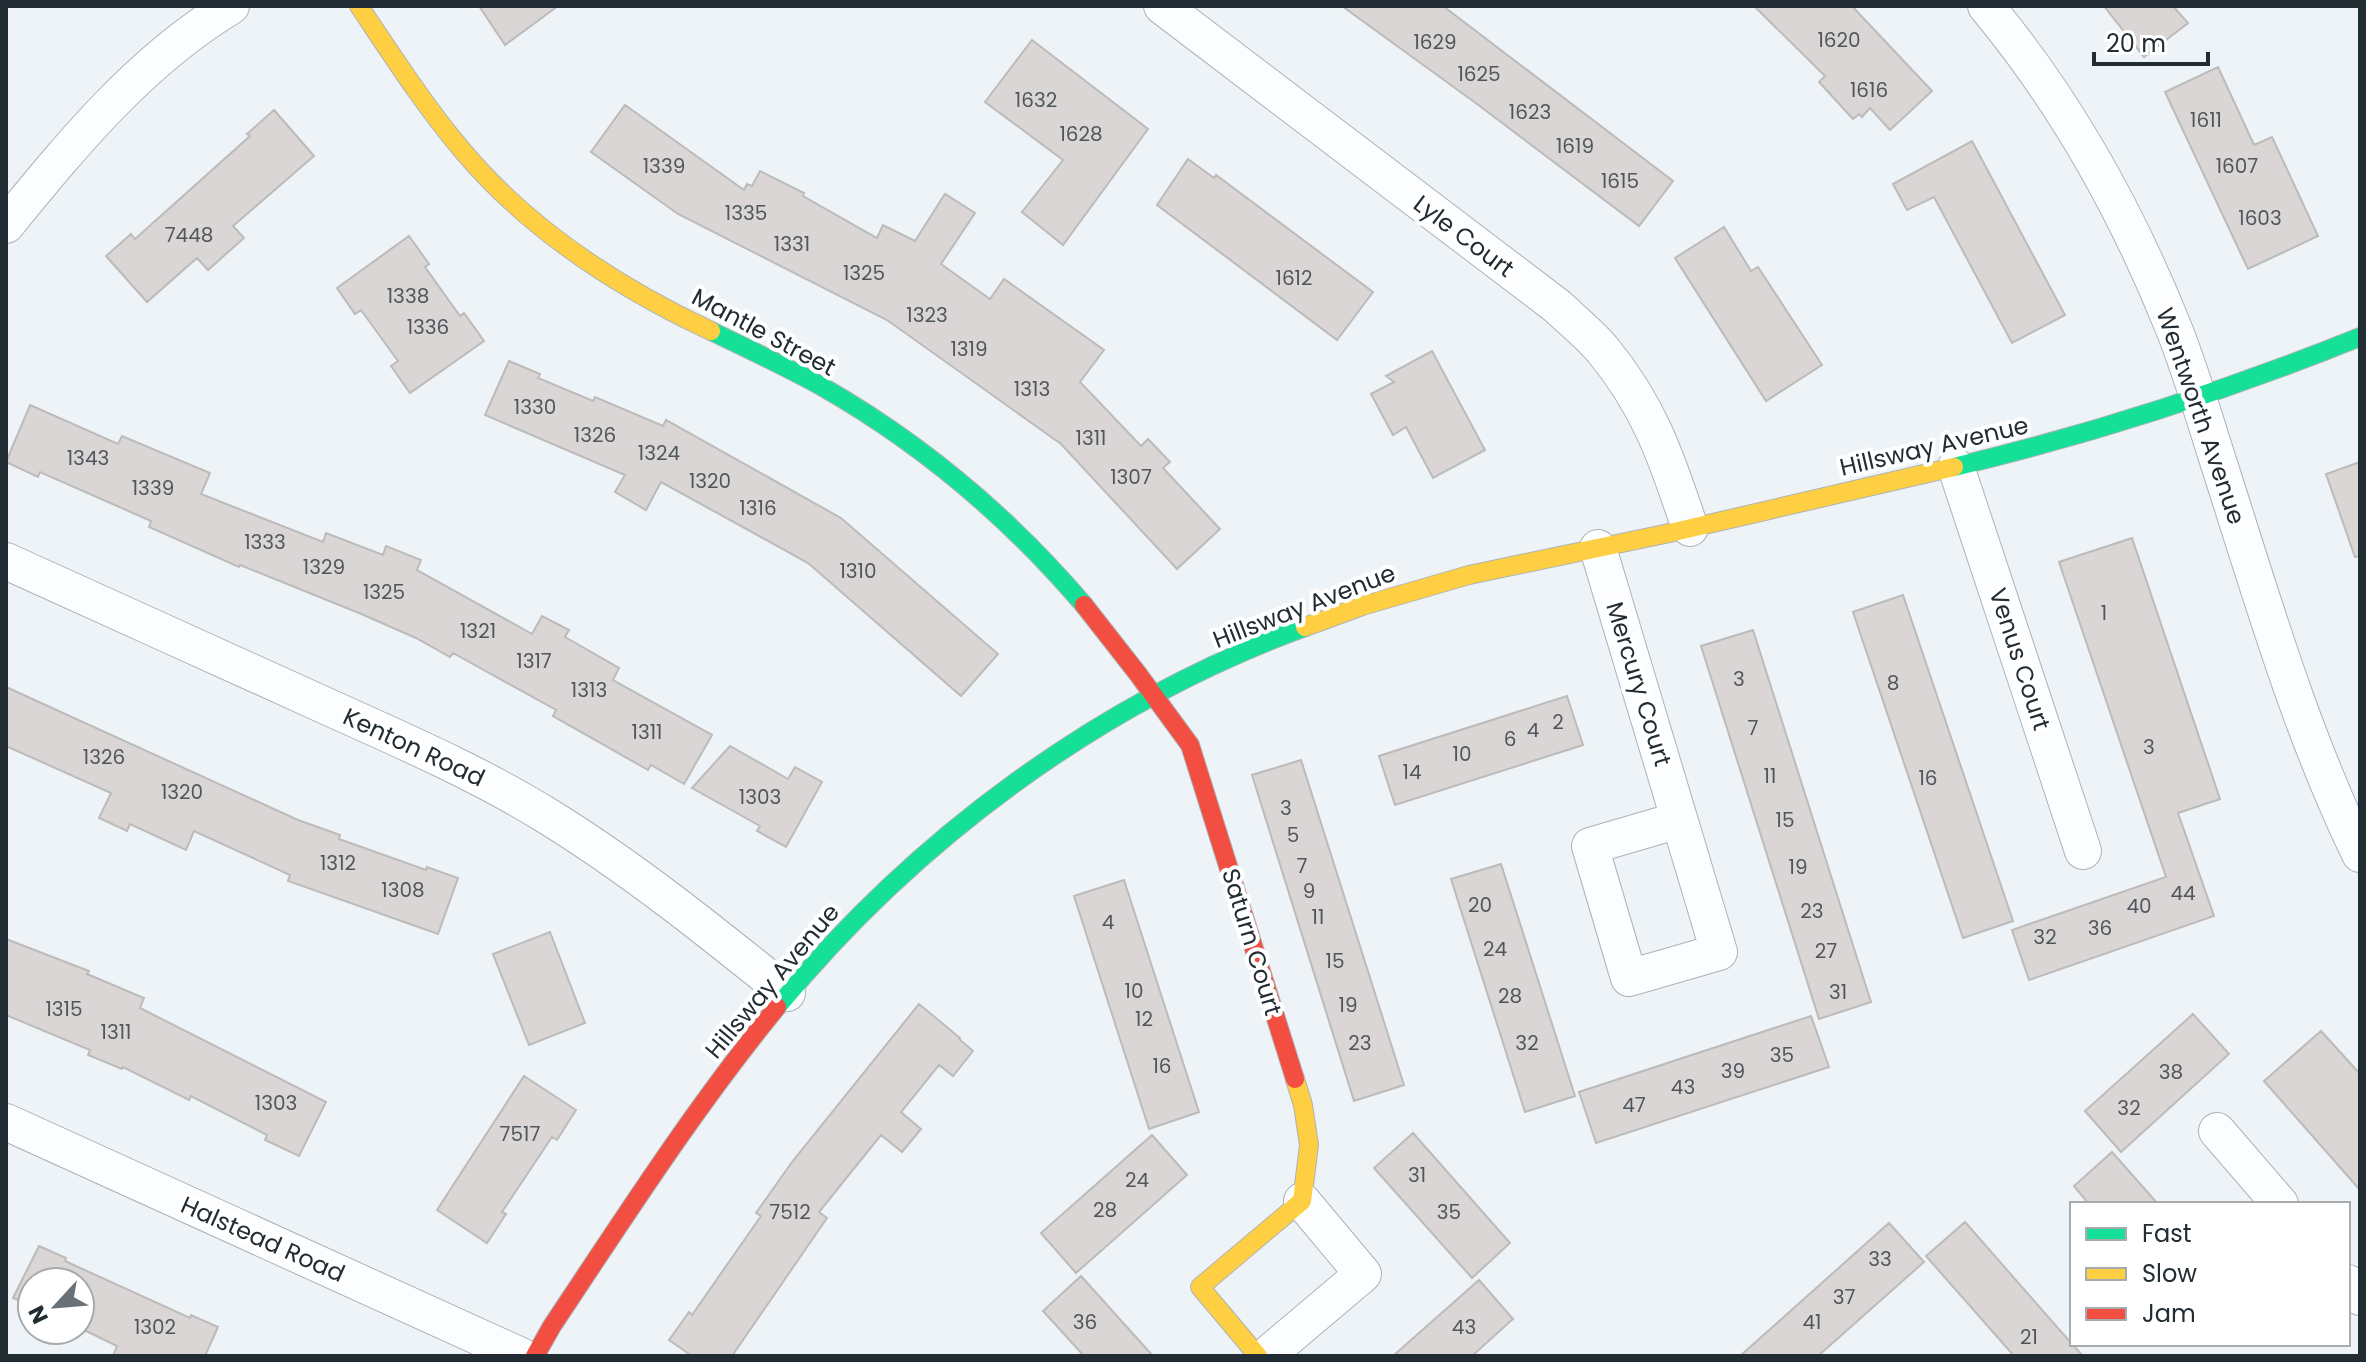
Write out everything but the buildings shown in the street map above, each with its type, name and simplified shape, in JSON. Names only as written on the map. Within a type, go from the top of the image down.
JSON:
[{"type":"street","points":[[6,225],[104,108],[152,64],[231,6]]},
{"type":"street","name":"Mantle Street","points":[[359,6],[462,151],[530,218],[603,274],[794,371],[923,453],[1043,557],[1155,695]]},
{"type":"street","name":"Lyle Court","points":[[1162,6],[1557,306],[1601,347],[1650,419],[1690,528]]},
{"type":"street","name":"Wentworth Avenue","points":[[1986,6],[2044,83],[2086,148],[2146,263],[2198,398],[2305,729],[2360,854]]},
{"type":"street","name":"Hillsway Avenue","points":[[535,1356],[552,1326],[685,1131],[787,993],[864,909],[960,822],[1055,756],[1155,695],[1268,642],[1381,600],[1494,569],[1690,528],[2057,441],[2198,398],[2360,337]]},
{"type":"street","name":"Venus Court","points":[[1956,467],[2083,851]]},
{"type":"street","name":"Mercury Court","points":[[1598,548],[1719,952],[1629,978],[1590,846],[1679,820]]},
{"type":"street","name":"Kenton Road","points":[[6,561],[487,781],[548,816],[616,861],[684,910],[787,993]]},
{"type":"street","name":"Saturn Court","points":[[1155,695],[1190,745],[1303,1105],[1309,1145],[1302,1201]]},
{"type":"street","name":"Halstead Road","points":[[6,1122],[521,1356]]},
{"type":"street","points":[[2217,1131],[2278,1202]]},
{"type":"street","points":[[1258,1356],[1200,1287],[1302,1201],[1363,1274],[1266,1356]]},
{"type":"traffic: fast","points":[[711,331],[821,386],[894,432],[994,512],[1084,605]]},
{"type":"traffic: fast","points":[[1954,467],[2160,410],[2360,337]]},
{"type":"traffic: fast","points":[[777,1007],[831,945],[889,887],[1016,782],[1084,736],[1155,695],[1229,658],[1305,627]]},
{"type":"traffic: slow","points":[[359,6],[448,133],[516,206],[576,254],[642,295],[711,331]]},
{"type":"traffic: slow","points":[[1305,627],[1362,606],[1469,575],[1674,532],[1954,467]]},
{"type":"traffic: slow","points":[[1258,1356],[1200,1287],[1302,1201],[1309,1145],[1303,1105],[1295,1079]]},
{"type":"traffic: jam","points":[[1084,605],[1190,745],[1295,1079]]},
{"type":"traffic: jam","points":[[535,1356],[661,1164],[717,1084],[777,1007]]}]
